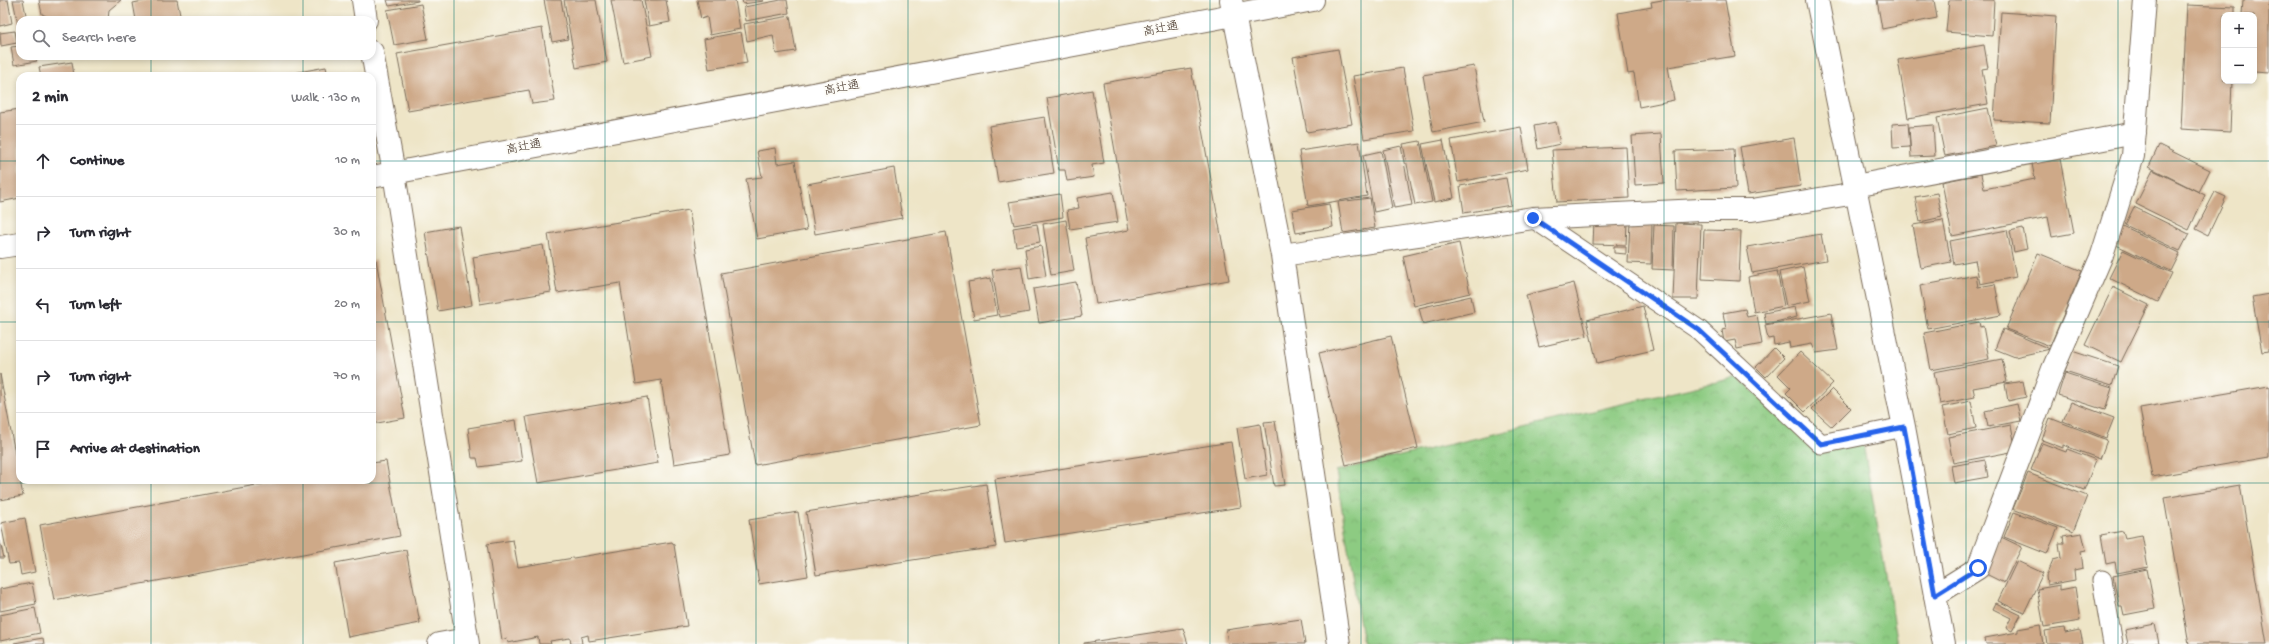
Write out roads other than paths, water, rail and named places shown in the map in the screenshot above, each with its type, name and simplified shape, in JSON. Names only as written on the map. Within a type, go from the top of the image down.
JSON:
[{"type":"street","points":[[363,0],[365,16]]},
{"type":"street","name":"高辻通","points":[[376,176],[1233,8],[1313,0]]},
{"type":"street","points":[[1817,0],[1904,427],[1944,644]]},
{"type":"street","points":[[1935,595],[1978,568],[2053,369],[2102,255],[2133,156],[2145,0]]},
{"type":"street","points":[[1233,8],[1282,255],[1339,644]]},
{"type":"street","points":[[373,60],[376,72]]},
{"type":"street","points":[[376,74],[394,173],[467,642],[439,644]]},
{"type":"street","points":[[1282,255],[1533,218],[1700,210],[1752,210],[2135,133]]},
{"type":"street","points":[[0,247],[16,245]]},
{"type":"lane","points":[[1533,218],[1699,330],[1821,444],[1904,427]]},
{"type":"lane","points":[[2102,580],[2113,644]]}]
